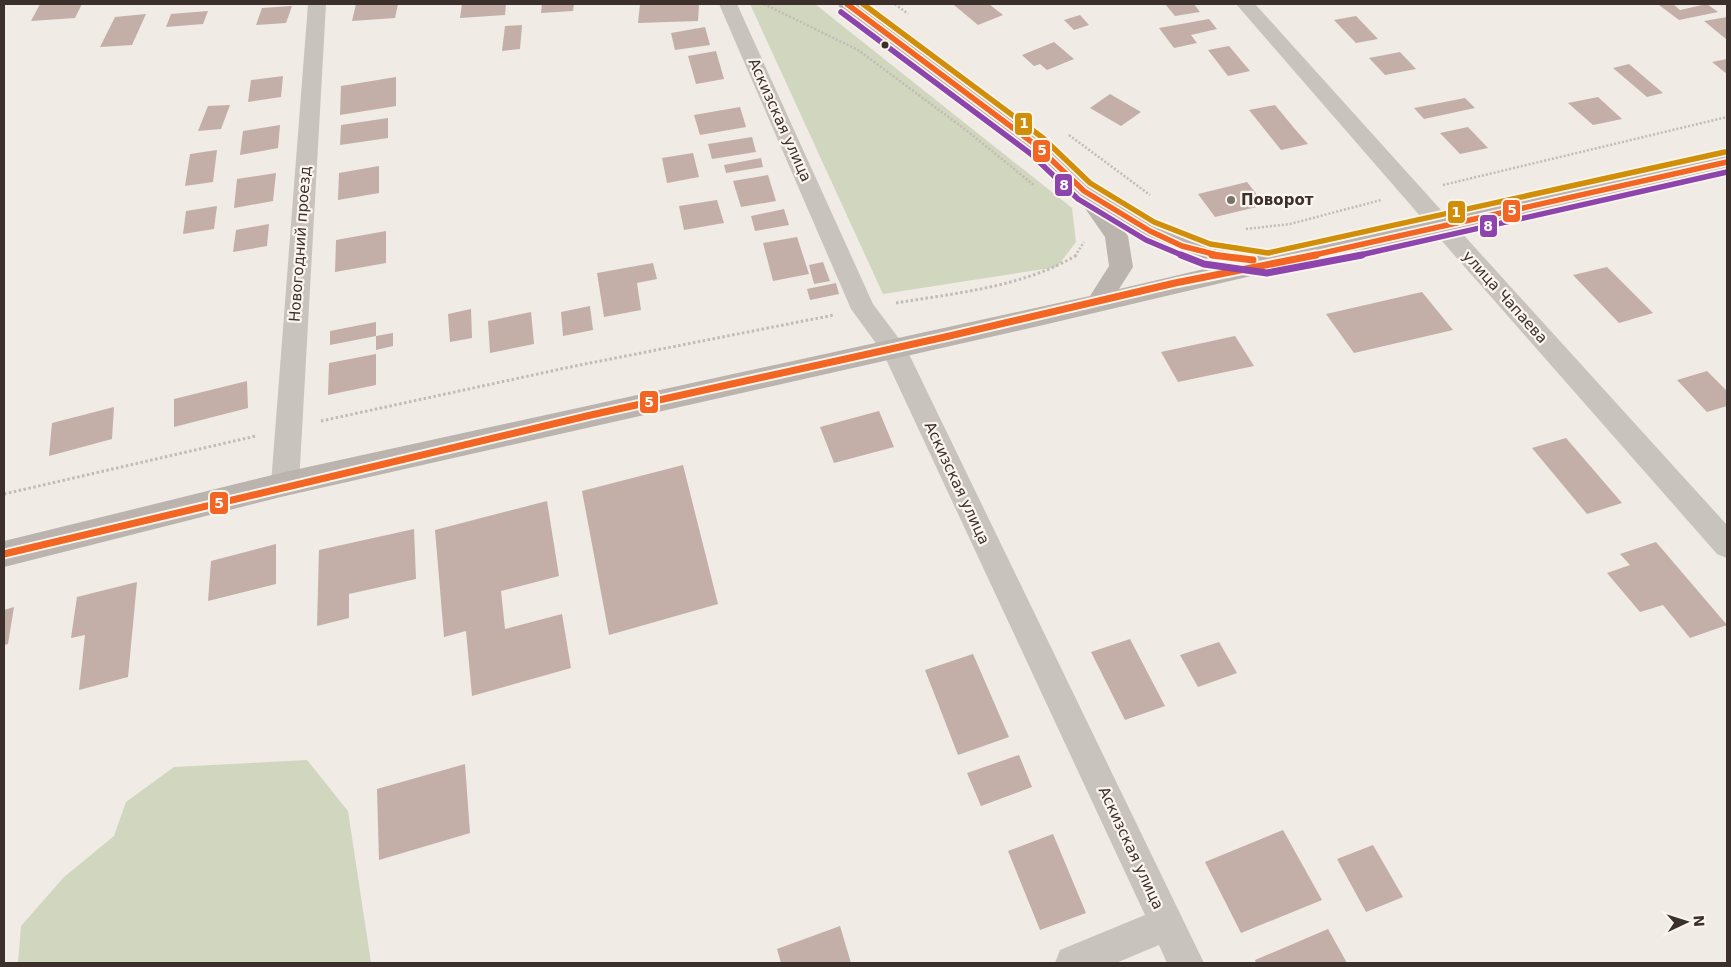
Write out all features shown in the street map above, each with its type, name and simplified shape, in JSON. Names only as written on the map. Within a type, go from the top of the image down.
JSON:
[{"type":"main road","points":[[847,4],[1037,146],[1084,191],[1116,236],[1121,267],[1100,300]]},
{"type":"main road","points":[[4,554],[284,484],[1039,316],[1100,300],[1268,262],[1314,256],[1727,162]]},
{"type":"main road","points":[[1084,191],[1150,231],[1182,246],[1207,254],[1268,262]]},
{"type":"street","name":"Новогодний проезд","points":[[284,484],[317,4]]},
{"type":"street","name":"Аскизская улица","points":[[728,4],[863,309],[893,348],[1186,963]]},
{"type":"street","name":"улица Чапаева","points":[[1245,4],[1727,545]]},
{"type":"street","points":[[1073,963],[1167,924]]},
{"type":"path","points":[[764,4],[858,50],[966,130],[1035,186]]},
{"type":"path","points":[[895,4],[911,16]]},
{"type":"path","points":[[1240,229],[1290,224],[1412,192],[1727,117]]},
{"type":"path","points":[[1063,130],[1154,198]]},
{"type":"path","points":[[4,494],[570,367],[1042,274],[1077,256],[1084,245],[1083,239]]},
{"type":"green space","points":[[750,4],[815,4],[1072,208],[1076,242],[1057,267],[883,294]]},
{"type":"green space","points":[[307,760],[348,811],[371,963],[18,963],[21,926],[64,877],[114,836],[126,802],[174,767]]},
{"type":"building","points":[[40,4],[82,4],[75,18],[31,21]]},
{"type":"building","points":[[356,4],[398,4],[395,18],[352,21]]},
{"type":"building","points":[[462,4],[506,4],[505,15],[460,18]]},
{"type":"building","points":[[542,4],[574,4],[573,11],[541,13]]},
{"type":"building","points":[[640,4],[699,4],[698,21],[638,23]]},
{"type":"building","points":[[989,4],[1003,15],[978,25],[954,5]]},
{"type":"building","points":[[1165,4],[1194,4],[1200,12],[1175,16]]},
{"type":"building","points":[[1673,4],[1680,10],[1707,4],[1718,12],[1679,20],[1659,5]]},
{"type":"building","points":[[292,6],[286,23],[256,25],[262,8]]},
{"type":"building","points":[[208,11],[203,24],[166,27],[171,14]]},
{"type":"building","points":[[146,14],[132,45],[100,47],[115,17]]},
{"type":"building","points":[[1080,15],[1089,25],[1074,30],[1064,20]]},
{"type":"building","points":[[1356,16],[1378,39],[1356,43],[1334,20]]},
{"type":"building","points":[[1727,17],[1726,39],[1704,21]]},
{"type":"building","points":[[1209,19],[1217,29],[1191,35],[1197,43],[1174,48],[1159,28]]},
{"type":"building","points":[[522,25],[520,49],[502,51],[505,26]]},
{"type":"building","points":[[705,27],[710,45],[675,50],[671,33]]},
{"type":"building","points":[[1054,42],[1074,59],[1047,70],[1040,64],[1034,66],[1022,55]]},
{"type":"building","points":[[1229,46],[1250,71],[1228,76],[1208,50]]},
{"type":"building","points":[[716,51],[724,79],[696,84],[688,56]]},
{"type":"building","points":[[1400,52],[1416,69],[1385,75],[1369,58]]},
{"type":"building","points":[[1727,59],[1727,74],[1712,62]]},
{"type":"building","points":[[1629,64],[1663,93],[1647,97],[1613,68]]},
{"type":"building","points":[[283,76],[281,97],[248,102],[251,80]]},
{"type":"building","points":[[396,77],[396,106],[340,115],[341,86]]},
{"type":"building","points":[[1110,94],[1141,112],[1121,126],[1090,108]]},
{"type":"building","points":[[1598,97],[1622,119],[1593,125],[1568,103]]},
{"type":"building","points":[[1465,98],[1475,108],[1424,119],[1414,108]]},
{"type":"building","points":[[230,105],[221,129],[198,131],[208,106]]},
{"type":"building","points":[[1275,105],[1308,144],[1281,150],[1249,110]]},
{"type":"building","points":[[740,107],[746,127],[700,135],[694,115]]},
{"type":"building","points":[[388,118],[388,138],[340,145],[341,125]]},
{"type":"building","points":[[280,125],[278,148],[240,155],[243,131]]},
{"type":"building","points":[[1468,127],[1488,148],[1460,154],[1440,133]]},
{"type":"building","points":[[752,137],[756,152],[712,159],[708,144]]},
{"type":"building","points":[[217,150],[213,182],[185,186],[190,154]]},
{"type":"building","points":[[693,153],[699,177],[667,183],[662,158]]},
{"type":"building","points":[[761,158],[763,167],[726,173],[724,165]]},
{"type":"building","points":[[379,166],[379,193],[338,200],[339,173]]},
{"type":"building","points":[[276,173],[273,201],[234,208],[237,179]]},
{"type":"building","points":[[768,175],[776,201],[741,207],[733,181]]},
{"type":"building","name":"Поворот","points":[[1247,182],[1265,205],[1215,217],[1198,194]]},
{"type":"building","points":[[717,200],[724,223],[684,230],[679,206]]},
{"type":"building","points":[[217,206],[214,229],[183,234],[186,211]]},
{"type":"building","points":[[784,209],[789,225],[755,231],[751,216]]},
{"type":"building","points":[[269,224],[267,246],[233,252],[236,230]]},
{"type":"building","points":[[386,231],[386,263],[335,272],[336,240]]},
{"type":"building","points":[[797,237],[809,274],[773,281],[763,243]]},
{"type":"building","points":[[823,262],[830,281],[814,284],[809,265]]},
{"type":"building","points":[[653,263],[657,279],[637,283],[641,310],[604,317],[597,273]]},
{"type":"building","points":[[1607,267],[1653,313],[1619,323],[1573,275]]},
{"type":"building","points":[[836,283],[839,294],[810,300],[807,289]]},
{"type":"building","points":[[1422,292],[1453,330],[1354,353],[1326,314]]},
{"type":"building","points":[[590,306],[593,330],[563,336],[561,312]]},
{"type":"building","points":[[471,309],[472,338],[450,342],[448,314]]},
{"type":"building","points":[[531,312],[534,344],[490,353],[488,321]]},
{"type":"building","points":[[376,322],[376,336],[330,345],[330,331]]},
{"type":"building","points":[[393,333],[393,346],[376,350],[376,336]]},
{"type":"building","points":[[1235,336],[1254,366],[1178,382],[1161,352]]},
{"type":"building","points":[[376,354],[376,385],[328,395],[329,363]]},
{"type":"building","points":[[1707,371],[1727,391],[1727,406],[1707,412],[1677,380]]},
{"type":"building","points":[[247,381],[248,408],[174,427],[174,399]]},
{"type":"building","points":[[114,407],[112,439],[49,456],[52,423]]},
{"type":"building","points":[[879,411],[894,447],[834,463],[820,427]]},
{"type":"building","points":[[1566,438],[1622,503],[1587,514],[1532,448]]},
{"type":"building","points":[[683,465],[718,604],[609,635],[582,491]]},
{"type":"building","points":[[547,501],[559,576],[501,591],[505,629],[562,614],[571,668],[472,696],[466,631],[444,637],[435,530]]},
{"type":"building","points":[[414,529],[416,579],[349,594],[349,618],[317,626],[319,550]]},
{"type":"building","points":[[1656,542],[1727,625],[1690,638],[1663,605],[1640,612],[1607,573],[1630,565],[1620,554]]},
{"type":"building","points":[[276,544],[276,584],[208,601],[211,561]]},
{"type":"building","points":[[137,582],[128,677],[79,690],[85,635],[71,638],[77,597]]},
{"type":"building","points":[[14,607],[8,644],[4,645],[4,610]]},
{"type":"building","points":[[1130,639],[1165,706],[1125,720],[1091,652]]},
{"type":"building","points":[[1219,642],[1237,673],[1198,687],[1180,655]]},
{"type":"building","points":[[973,654],[1009,737],[958,755],[925,670]]},
{"type":"building","points":[[1019,755],[1032,787],[981,806],[967,773]]},
{"type":"building","points":[[465,764],[470,833],[379,860],[377,789]]},
{"type":"building","points":[[1283,830],[1322,900],[1241,933],[1205,862]]},
{"type":"building","points":[[1053,834],[1086,913],[1040,930],[1008,851]]},
{"type":"building","points":[[1373,845],[1403,897],[1366,912],[1337,859]]},
{"type":"building","points":[[840,926],[851,963],[781,963],[777,949]]},
{"type":"building","points":[[1328,929],[1347,963],[1256,963],[1255,960]]},
{"type":"transit line","name":"5","points":[[847,4],[1037,146],[1084,191],[1150,231],[1182,246],[1207,254],[1253,260]]},
{"type":"transit line","name":"1","points":[[863,4],[1043,138],[1090,183],[1154,222],[1210,244],[1268,253],[1312,245],[1725,152]]},
{"type":"transit line","name":"8","points":[[841,12],[1031,154],[1078,199],[1146,240],[1204,264],[1267,273],[1316,265],[1727,172]]},
{"type":"transit line","name":"5","points":[[4,554],[591,415],[945,337],[1175,283],[1314,255],[1727,162]]},
{"type":"place","name":"Поворот","points":[[1231,200]]}]
